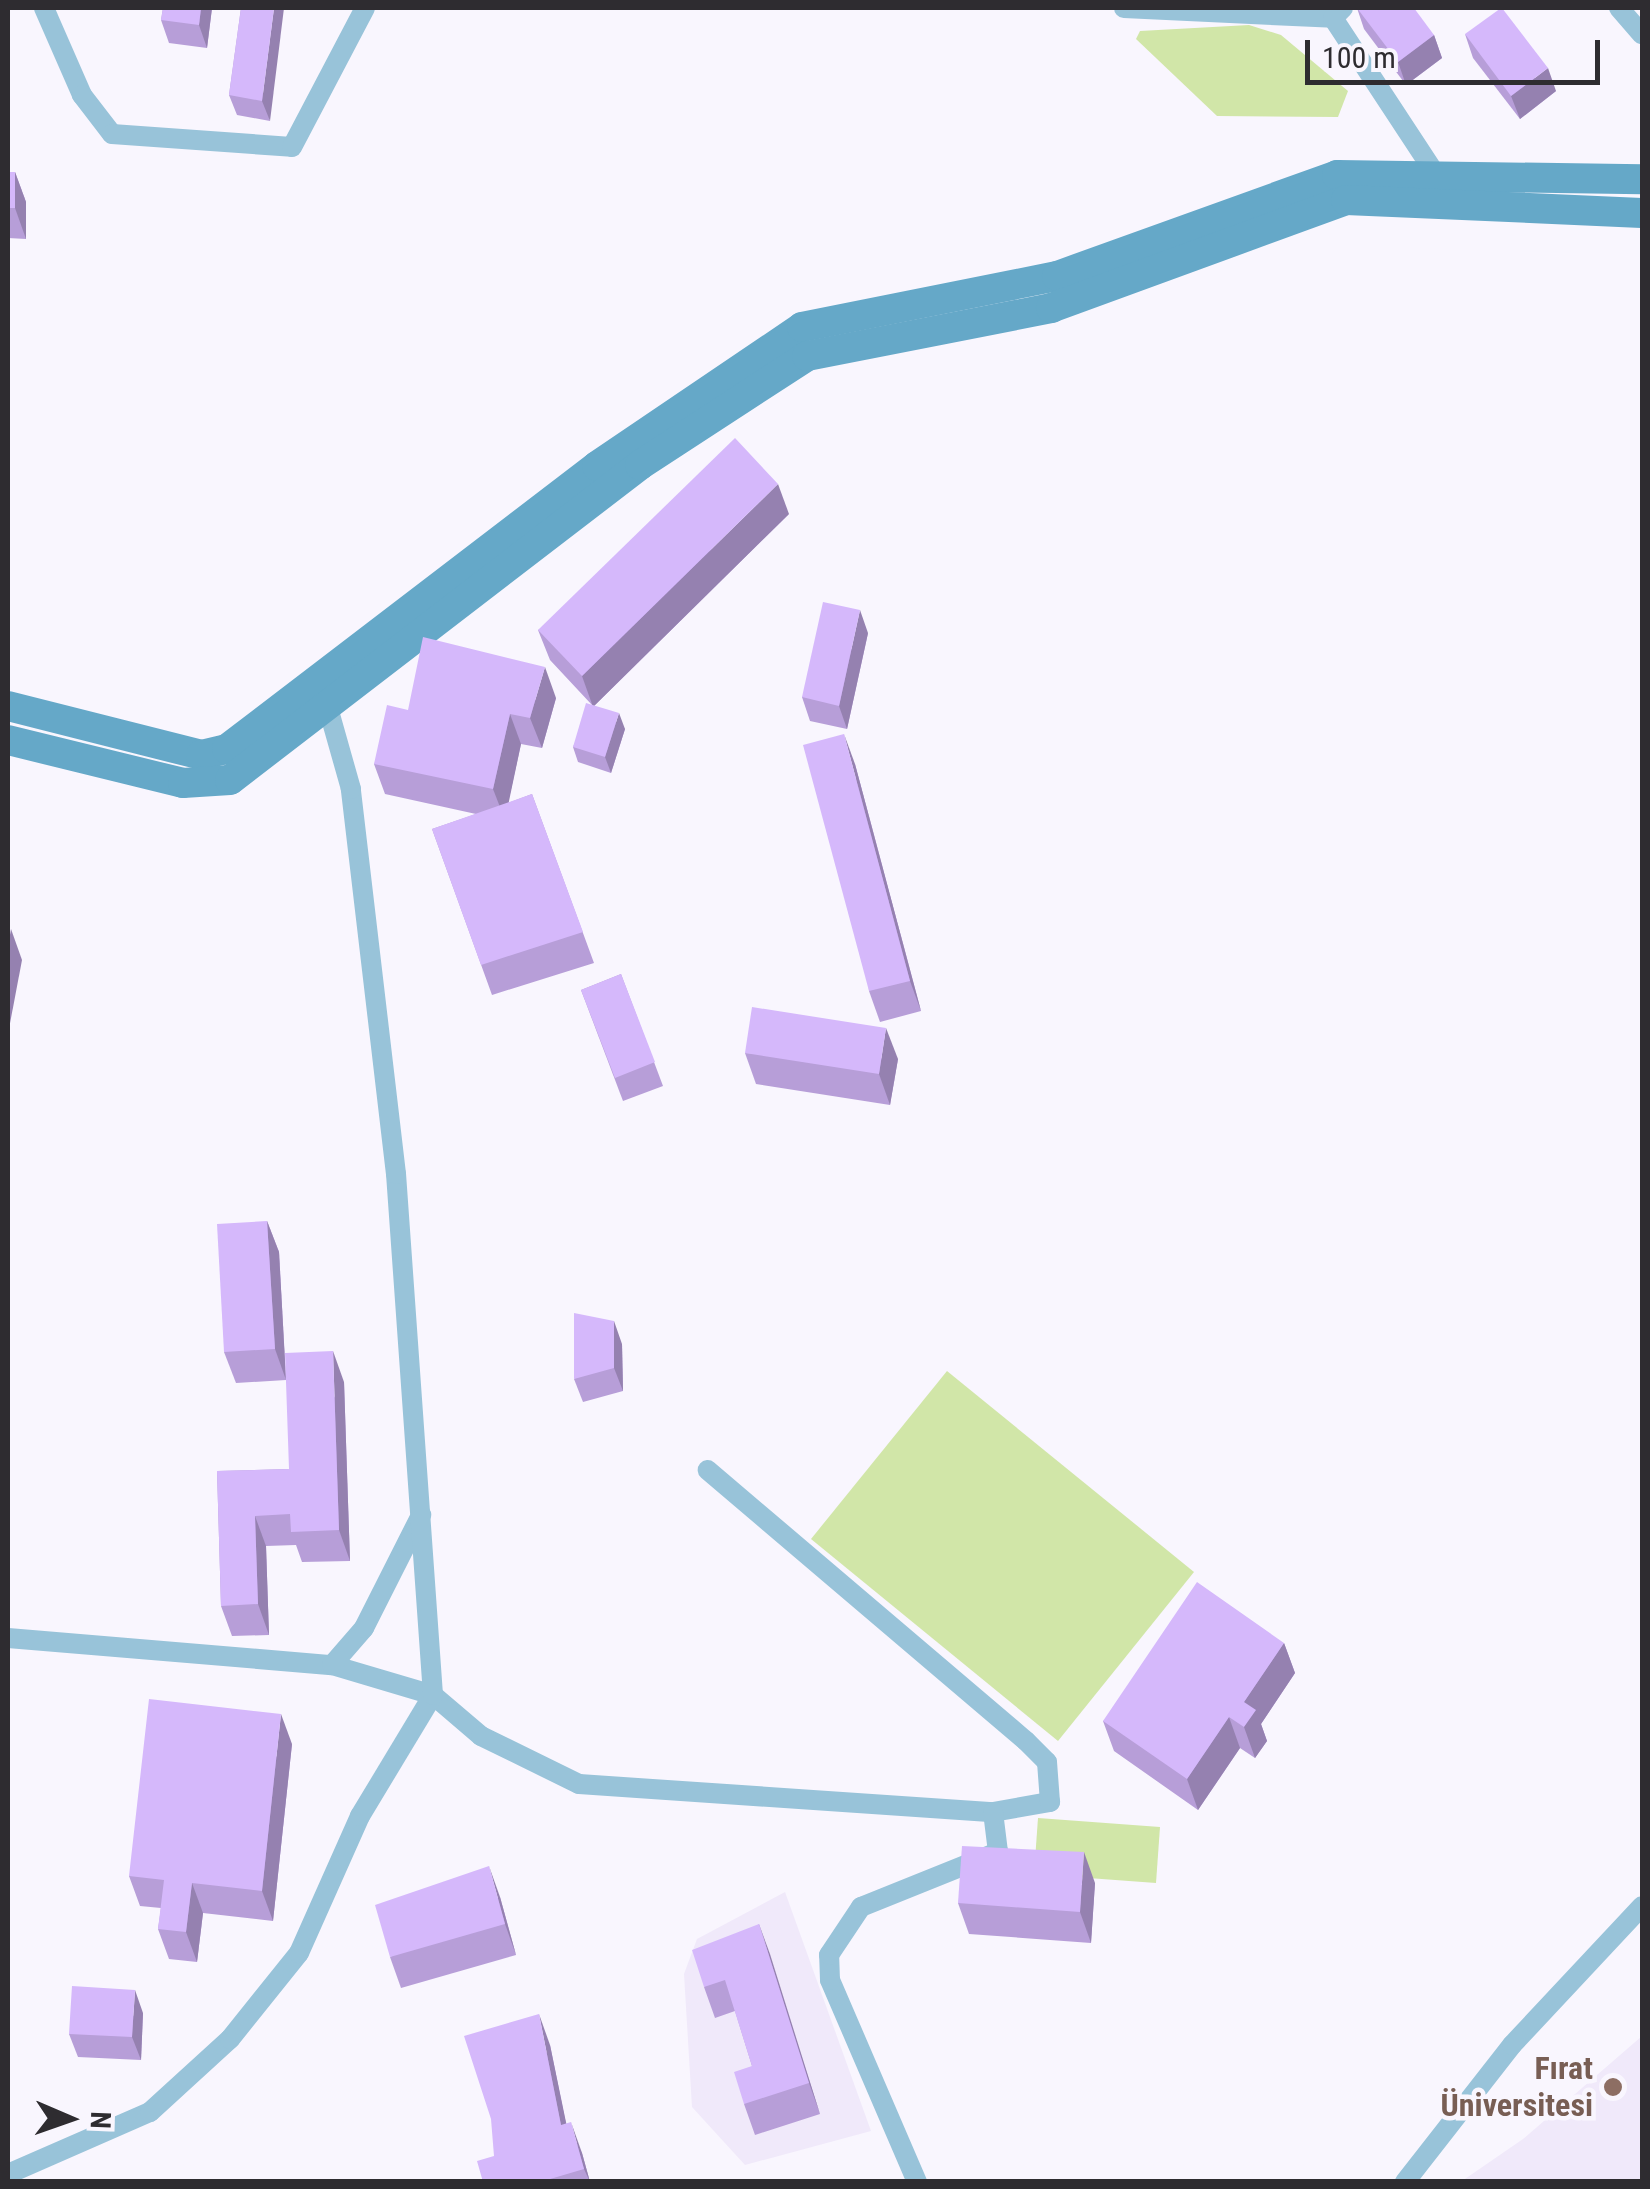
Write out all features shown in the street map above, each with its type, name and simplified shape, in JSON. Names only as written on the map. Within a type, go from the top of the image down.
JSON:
[{"type":"main road","points":[[8,706],[219,752],[730,369],[802,327],[1057,276],[1326,178],[1436,174],[1642,179]]},
{"type":"main road","points":[[8,740],[215,784],[327,704],[640,465],[807,356],[1050,308],[1346,200],[1642,213]]},
{"type":"street","points":[[44,8],[82,95],[112,134],[292,147],[364,8]]},
{"type":"street","points":[[1124,8],[1338,13],[1436,174]]},
{"type":"street","points":[[1619,8],[1642,34]]},
{"type":"street","points":[[8,2174],[150,2112],[241,2027],[300,1953],[360,1816],[433,1695],[422,1513],[358,842],[327,704]]},
{"type":"street","points":[[8,1638],[332,1665],[433,1695],[481,1736],[578,1784],[994,1812],[1050,1802],[1047,1762],[708,1470]]},
{"type":"street","points":[[332,1665],[364,1628],[422,1513]]},
{"type":"street","points":[[917,2182],[830,1980],[829,1955],[861,1907],[998,1852],[994,1812]]},
{"type":"street","points":[[1405,2182],[1512,2045],[1642,1906]]},
{"type":"shaded area","points":[[785,1892],[871,2131],[745,2165],[692,2107],[684,1974],[697,1939]]},
{"type":"shaded area","name":"Fırat Üniversitesi","points":[[1642,2036],[1642,2181],[1462,2181],[1523,2139]]},
{"type":"green space","points":[[1249,25],[1281,35],[1348,91],[1338,117],[1217,116],[1136,39],[1140,31]]},
{"type":"green space","points":[[947,1371],[1194,1572],[1058,1741],[811,1539]]},
{"type":"green space","points":[[1038,1818],[1160,1827],[1156,1883],[1034,1874]]},
{"type":"building","points":[[163,8],[201,8],[199,25],[161,20]]},
{"type":"building","points":[[241,8],[274,8],[262,101],[229,95]]},
{"type":"building","points":[[1357,8],[1414,8],[1434,35],[1398,62]]},
{"type":"building","points":[[1502,8],[1548,68],[1511,96],[1465,34]]},
{"type":"building","points":[[8,172],[15,172],[15,208],[8,208]]},
{"type":"building","points":[[735,438],[778,484],[582,676],[538,630]]},
{"type":"building","points":[[823,602],[860,610],[839,706],[802,697]]},
{"type":"building","points":[[423,637],[545,667],[530,718],[510,714],[493,789],[374,764],[387,705],[408,710]]},
{"type":"building","points":[[586,703],[619,713],[605,757],[573,747]]},
{"type":"building","points":[[844,734],[910,981],[869,991],[803,745]]},
{"type":"building","points":[[532,794],[583,932],[481,965],[432,829]]},
{"type":"building","points":[[621,974],[655,1062],[615,1078],[581,990]]},
{"type":"building","points":[[752,1007],[886,1028],[879,1074],[745,1053]]},
{"type":"building","points":[[267,1221],[275,1349],[224,1352],[217,1224]]},
{"type":"building","points":[[574,1313],[614,1321],[614,1368],[574,1379]]},
{"type":"building","points":[[333,1351],[339,1530],[291,1532],[290,1514],[255,1516],[258,1604],[221,1606],[217,1471],[289,1469],[285,1353]]},
{"type":"building","points":[[1197,1582],[1284,1643],[1244,1702],[1256,1710],[1244,1727],[1229,1717],[1187,1779],[1103,1721]]},
{"type":"building","points":[[149,1699],[281,1714],[262,1891],[192,1883],[186,1932],[158,1929],[164,1880],[129,1876]]},
{"type":"building","points":[[962,1846],[1084,1852],[1080,1912],[958,1903]]},
{"type":"building","points":[[489,1866],[505,1924],[390,1957],[375,1905]]},
{"type":"building","points":[[759,1924],[809,2083],[744,2104],[734,2072],[752,2066],[725,1980],[704,1987],[692,1950]]},
{"type":"building","points":[[72,1986],[135,1990],[132,2037],[69,2034]]},
{"type":"building","points":[[539,2014],[561,2125],[571,2122],[584,2169],[540,2182],[483,2182],[477,2161],[494,2156],[491,2119],[464,2036]]},
{"type":"place","name":"Fırat Üniversitesi","points":[[1613,2087]]}]
